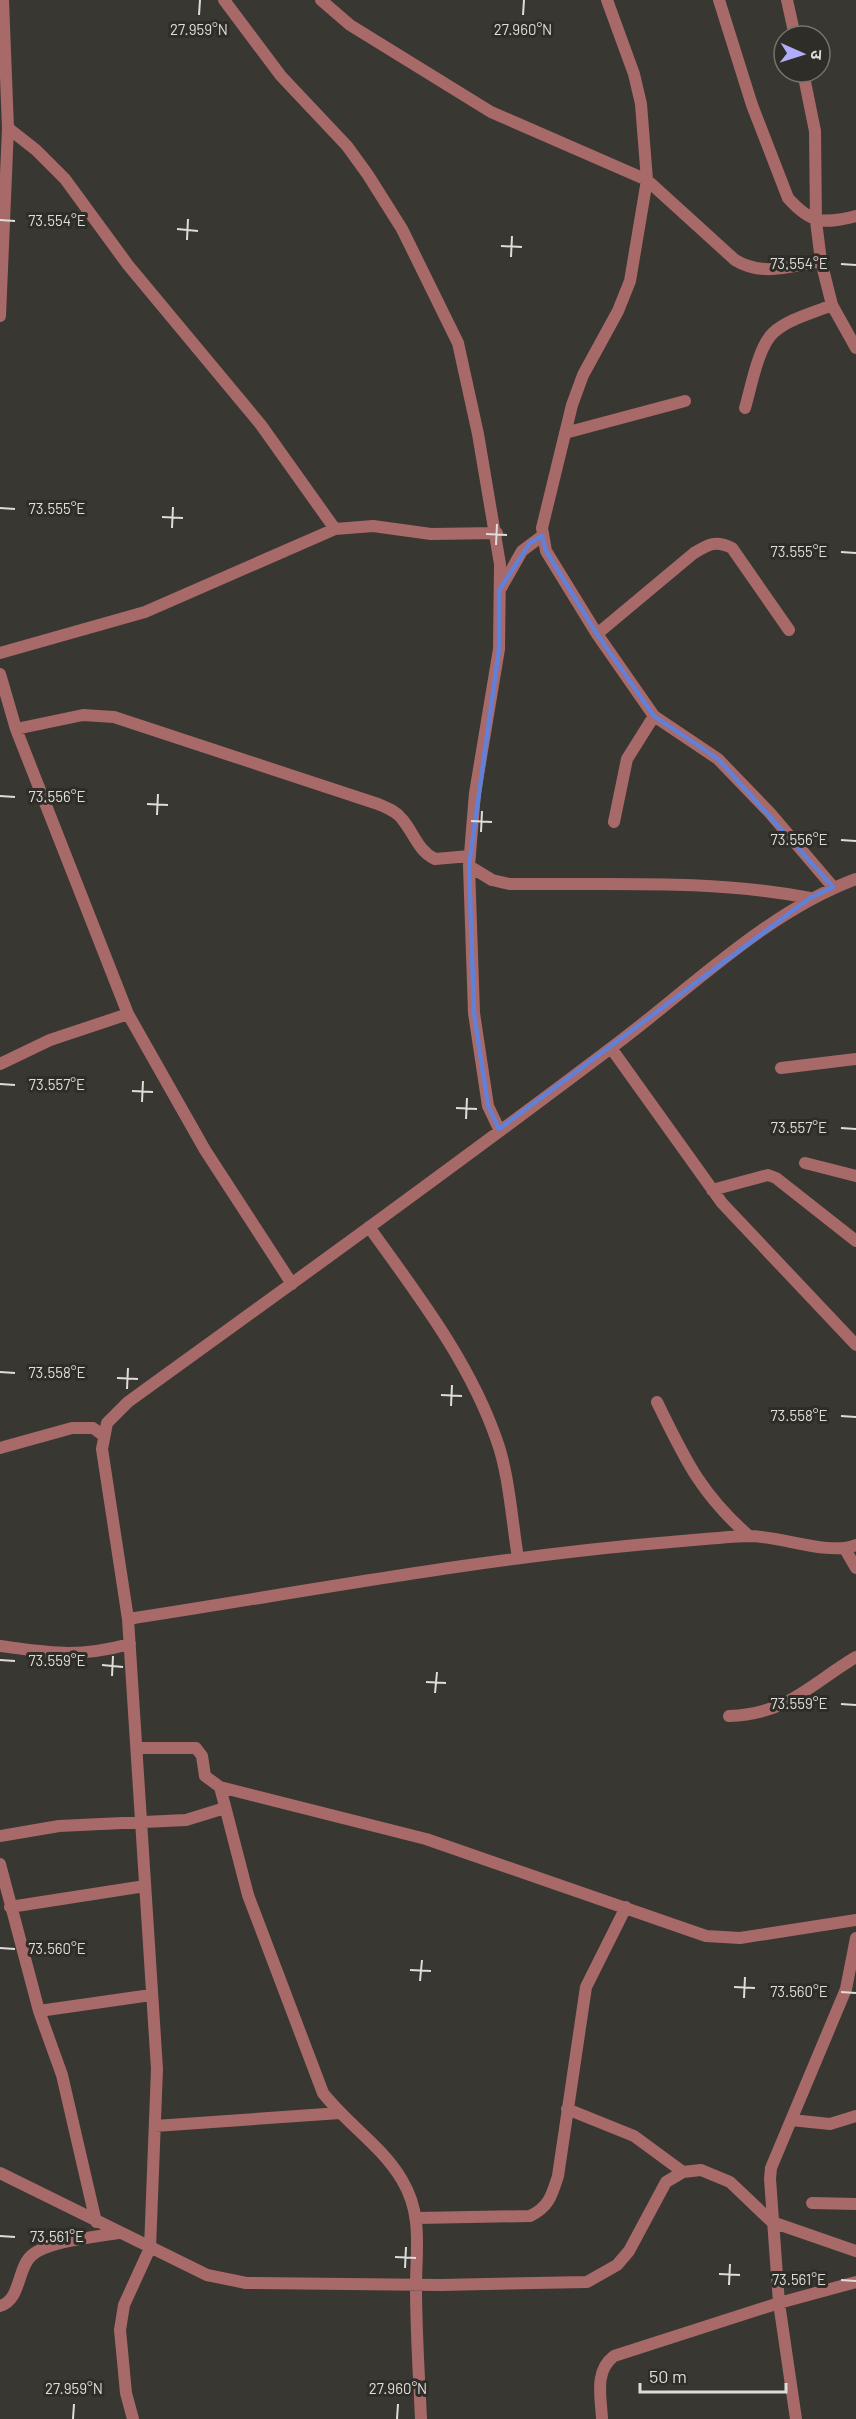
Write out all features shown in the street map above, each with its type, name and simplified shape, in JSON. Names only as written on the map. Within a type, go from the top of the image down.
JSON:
[{"type":"street","points":[[0,316],[8,128],[3,0]]},
{"type":"street","points":[[224,0],[281,76],[347,146],[368,175],[402,229],[458,343],[497,533],[500,590],[499,649],[476,793],[470,861],[474,1013],[488,1106],[499,1129]]},
{"type":"street","points":[[321,0],[350,25],[491,112],[647,180],[735,260],[749,269],[761,271],[821,261]]},
{"type":"street","points":[[607,0],[634,74],[641,104],[647,180],[630,281],[618,311],[583,375],[565,433],[542,536],[546,551],[597,634],[654,716],[718,759],[770,813],[833,887]]},
{"type":"street","points":[[719,0],[752,105],[788,198],[796,207],[816,220],[830,222],[856,216]]},
{"type":"street","points":[[787,0],[792,24]]},
{"type":"street","points":[[805,84],[815,131],[816,220],[821,261],[832,305],[856,348]]},
{"type":"street","points":[[8,128],[36,150],[65,178],[128,265],[261,425],[335,529]]},
{"type":"street","points":[[745,408],[764,348],[771,334],[786,324],[832,305]]},
{"type":"street","points":[[565,433],[685,401]]},
{"type":"street","points":[[0,653],[145,612],[335,529],[373,526],[431,534],[497,533]]},
{"type":"street","points":[[500,590],[522,551],[542,536]]},
{"type":"street","points":[[597,634],[694,553],[709,544],[720,542],[732,548],[789,630]]},
{"type":"street","points":[[0,674],[16,729],[128,1014],[205,1150],[291,1284]]},
{"type":"street","points":[[16,729],[83,715],[114,717],[378,804],[403,819],[420,847],[435,859],[470,861],[492,879],[509,884],[712,886],[759,889],[810,898]]},
{"type":"street","points":[[614,822],[627,759],[654,716]]},
{"type":"street","points":[[133,2419],[126,2393],[120,2331],[124,2305],[150,2248],[157,2069],[128,1619],[104,1463],[104,1436],[107,1423],[116,1412],[611,1048],[773,923],[810,898],[856,879]]},
{"type":"street","points":[[0,1064],[50,1040],[128,1014]]},
{"type":"street","points":[[611,1048],[712,1190],[856,1345]]},
{"type":"street","points":[[781,1068],[856,1059]]},
{"type":"street","points":[[805,1163],[856,1176]]},
{"type":"street","points":[[712,1190],[768,1175],[776,1178],[856,1241]]},
{"type":"street","points":[[369,1227],[436,1319],[482,1403],[498,1443],[518,1558]]},
{"type":"street","points":[[657,1402],[702,1488],[722,1512],[749,1536]]},
{"type":"street","points":[[0,1448],[72,1428],[93,1428],[104,1436]]},
{"type":"street","points":[[128,1619],[518,1558],[749,1536],[782,1538],[816,1547],[850,1547],[856,1568]]},
{"type":"street","points":[[0,1646],[64,1655],[105,1651],[130,1644]]},
{"type":"street","points":[[729,1716],[755,1716],[775,1709],[794,1700],[856,1657]]},
{"type":"street","points":[[137,1748],[196,1748],[202,1756],[205,1776],[220,1787],[426,1839],[626,1907],[677,1928],[706,1936],[740,1938],[856,1920]]},
{"type":"street","points":[[220,1787],[248,1895],[323,2093],[340,2113],[386,2156],[403,2182],[417,2218],[419,2250],[416,2285],[421,2419]]},
{"type":"street","points":[[0,1836],[59,1826],[186,1820],[225,1808]]},
{"type":"street","points":[[0,1864],[39,2012],[62,2075],[96,2222]]},
{"type":"street","points":[[10,1907],[145,1886]]},
{"type":"street","points":[[417,2218],[530,2216],[543,2210],[551,2199],[558,2176],[586,1987],[626,1907]]},
{"type":"street","points":[[796,2419],[779,2302],[772,2222],[771,2168],[846,1989],[856,1938]]},
{"type":"street","points":[[39,2012],[151,1995]]},
{"type":"street","points":[[567,2109],[626,2132],[650,2145],[683,2172]]},
{"type":"street","points":[[155,2126],[340,2113]]},
{"type":"street","points":[[791,2120],[830,2124],[856,2116]]},
{"type":"street","points":[[0,2173],[207,2275],[246,2283],[416,2285],[587,2282],[617,2265],[629,2251],[660,2189],[666,2182],[683,2172],[701,2170],[730,2182],[772,2222],[856,2251]]},
{"type":"street","points":[[812,2203],[856,2204]]},
{"type":"street","points":[[0,2306],[13,2296],[29,2258],[39,2249],[118,2233]]},
{"type":"street","points":[[602,2419],[600,2376],[604,2364],[614,2356],[779,2302],[856,2282]]},
{"type":"highlighted area","points":[[542,536],[546,551],[597,634],[654,716],[718,759],[833,887],[810,898],[499,1129],[488,1106],[474,1013],[469,866],[499,649],[499,590],[530,543]]}]
